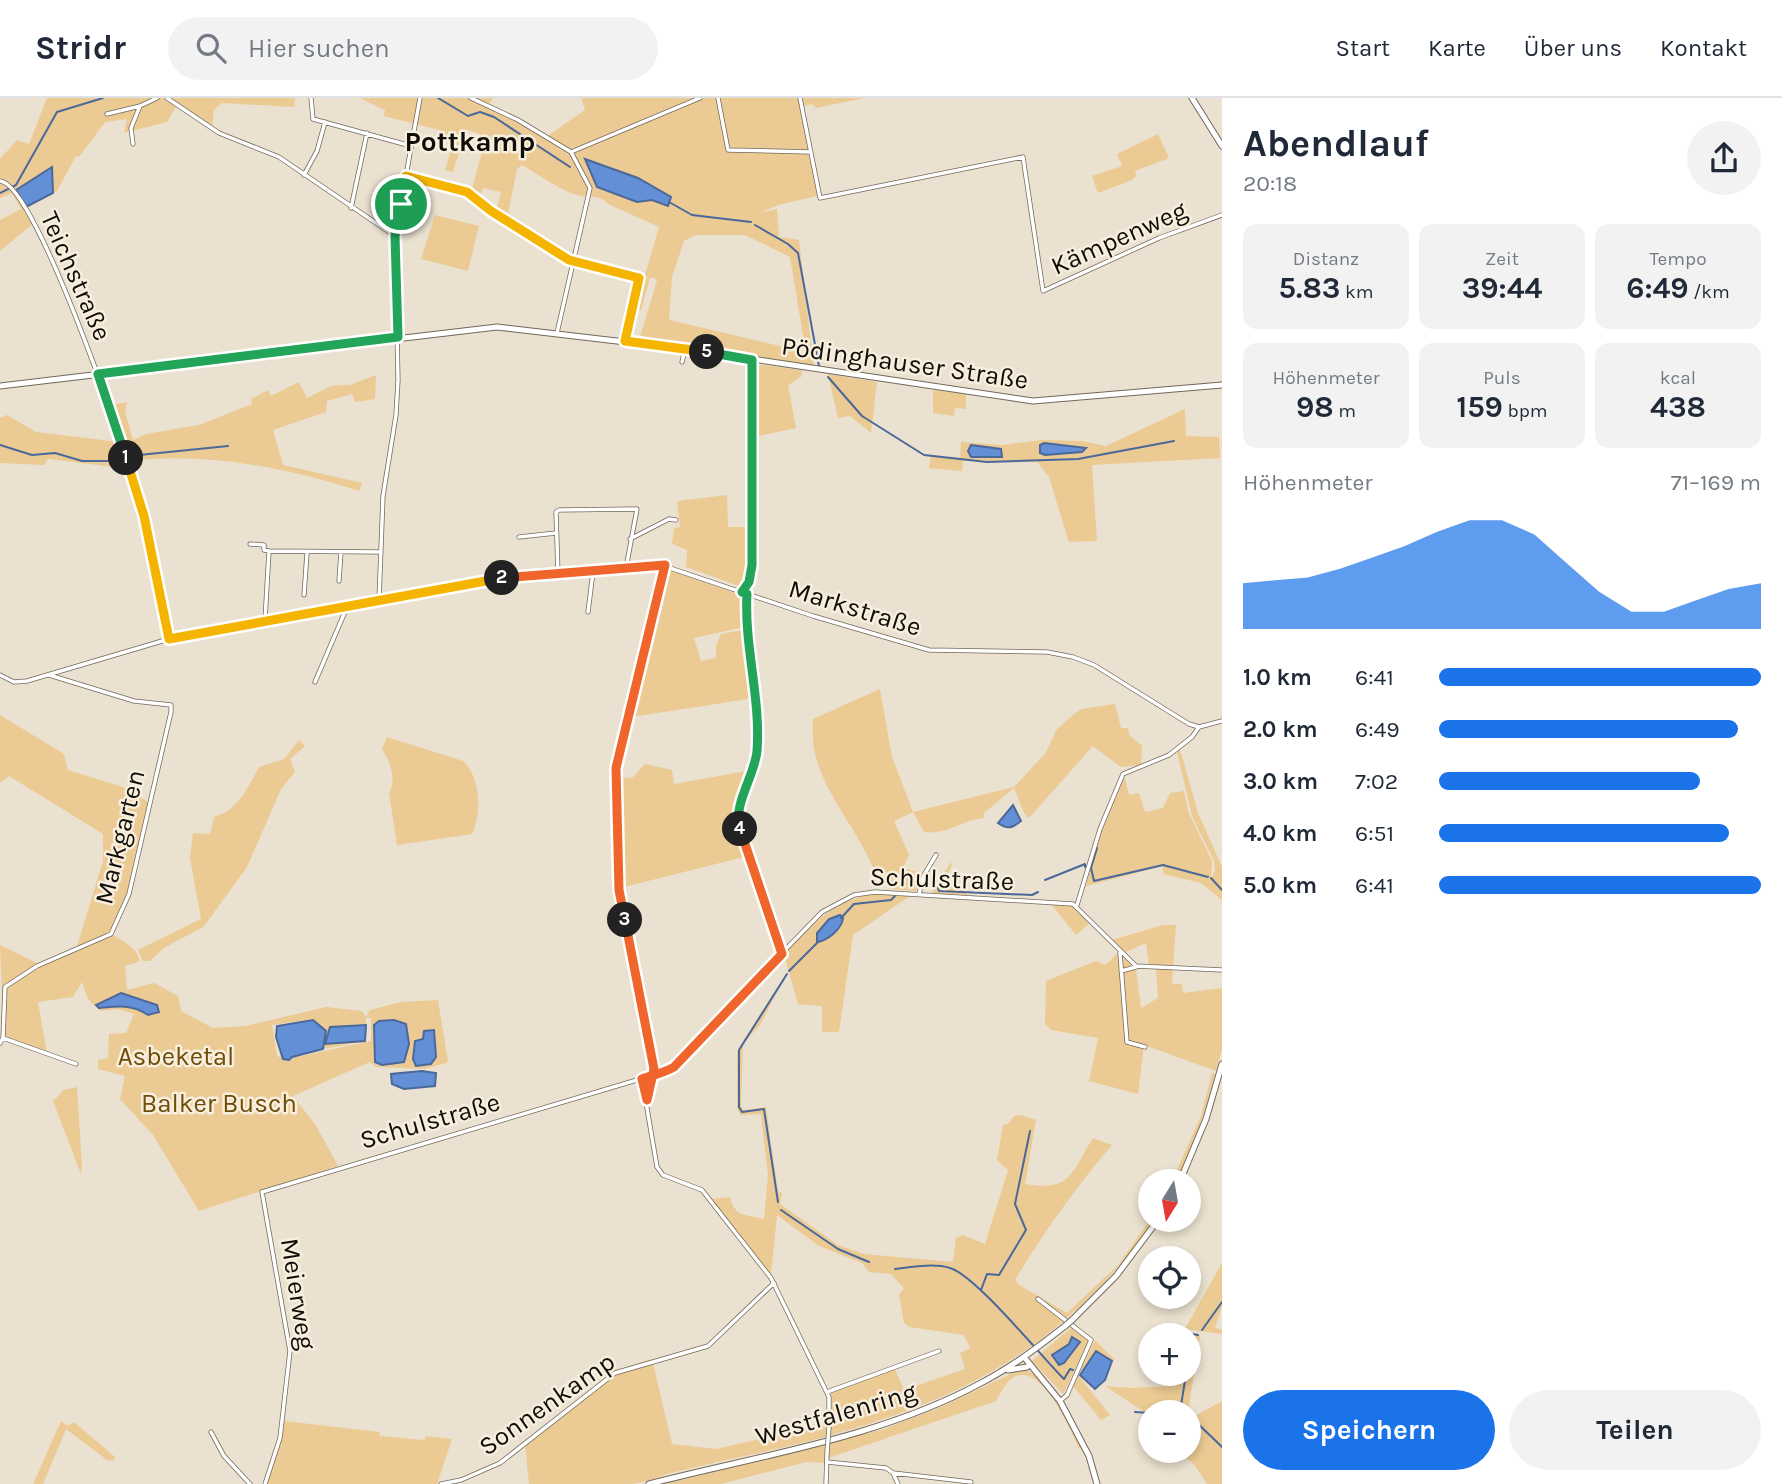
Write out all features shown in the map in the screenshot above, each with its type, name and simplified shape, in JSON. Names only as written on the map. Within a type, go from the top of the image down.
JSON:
[{"type":"street","points":[[107,114],[140,106],[158,98]]},
{"type":"street","points":[[167,98],[219,133],[276,156],[395,236]]},
{"type":"street","points":[[311,98],[312,118],[411,146]]},
{"type":"street","points":[[379,600],[383,496],[396,415],[398,337],[395,236],[420,98]]},
{"type":"street","points":[[471,98],[483,100],[571,152],[590,191],[557,333]]},
{"type":"street","points":[[571,152],[700,98]]},
{"type":"street","points":[[718,98],[728,150],[811,152],[800,98]]},
{"type":"street","points":[[1192,98],[1222,146]]},
{"type":"street","points":[[133,144],[131,128],[140,106]]},
{"type":"street","points":[[304,175],[317,151],[325,122]]},
{"type":"street","points":[[351,208],[367,133]]},
{"type":"street","name":"Kämpenweg","points":[[811,152],[820,198],[1021,156],[1043,291],[1159,238],[1222,215]]},
{"type":"street","points":[[406,176],[467,192],[494,213],[573,261],[639,278],[625,341]]},
{"type":"street","name":"Teichstraße","points":[[0,181],[11,187],[45,242],[98,374],[144,516],[169,639]]},
{"type":"street","name":"Pödinghauser Straße","points":[[0,386],[489,327],[685,349],[1033,401],[1222,385]]},
{"type":"street","points":[[682,362],[685,349]]},
{"type":"street","points":[[752,360],[752,565],[745,593],[745,628],[758,727],[755,768],[738,820],[782,954]]},
{"type":"street","points":[[808,369],[810,360]]},
{"type":"street","points":[[558,574],[556,511],[637,510],[626,568]]},
{"type":"street","points":[[630,539],[669,519],[676,520]]},
{"type":"street","points":[[519,537],[556,533]]},
{"type":"street","points":[[250,544],[264,545],[264,550],[269,551],[381,552]]},
{"type":"street","points":[[265,620],[269,551]]},
{"type":"street","points":[[339,581],[341,552]]},
{"type":"street","points":[[304,595],[307,553]]},
{"type":"street","points":[[647,1100],[654,1075],[619,890],[616,768],[665,565]]},
{"type":"street","name":"Markstraße","points":[[0,675],[20,682],[169,639],[479,580],[665,565],[745,593],[940,652],[1047,652],[1073,657],[1094,665],[1174,716],[1199,727]]},
{"type":"street","points":[[587,612],[593,571]]},
{"type":"street","points":[[315,682],[348,606]]},
{"type":"street","name":"Markgarten","points":[[3,1037],[2,992],[9,983],[37,966],[111,934],[118,923],[129,894],[170,705],[134,701],[49,675]]},
{"type":"street","points":[[1136,967],[1077,905],[1102,821],[1123,774],[1169,755],[1192,737],[1199,727],[1222,721]]},
{"type":"street","points":[[919,895],[924,875],[936,855]]},
{"type":"street","name":"Schulstraße","points":[[262,1192],[642,1079],[674,1067],[822,912],[864,893],[1077,905]]},
{"type":"street","points":[[1120,951],[1127,1042],[1145,1047]]},
{"type":"street","points":[[1121,971],[1136,967],[1222,970]]},
{"type":"street","points":[[0,1044],[3,1037],[76,1064]]},
{"type":"street","points":[[1185,1169],[1206,1119],[1222,1064]]},
{"type":"street","points":[[642,1079],[660,1172],[702,1190],[774,1283],[827,1392],[830,1401],[826,1484]]},
{"type":"street","name":"Meierweg","points":[[262,1192],[290,1351],[280,1438],[265,1484]]},
{"type":"street","name":"Westfalenring","points":[[649,1484],[864,1430],[952,1398],[1005,1370],[1072,1321],[1116,1276],[1149,1232]]},
{"type":"street","name":"Sonnenkamp","points":[[441,1484],[461,1480],[500,1462],[615,1373],[708,1346],[774,1283]]},
{"type":"street","points":[[1038,1299],[1091,1340],[1067,1395],[1060,1401]]},
{"type":"street","points":[[827,1392],[939,1351]]},
{"type":"street","points":[[1023,1358],[1027,1367],[1040,1377]]},
{"type":"street","points":[[1023,1358],[1060,1401],[1089,1456],[1097,1484]]},
{"type":"street","points":[[1005,1370],[1027,1367]]},
{"type":"street","points":[[211,1432],[224,1456],[250,1484]]},
{"type":"street","points":[[827,1462],[886,1468],[894,1475],[898,1484]]},
{"type":"street","points":[[894,1475],[971,1482]]},
{"type":"green space","points":[[47,98],[295,98],[294,107],[222,103],[214,110],[212,126],[178,103],[167,122],[124,133],[127,119],[105,122],[79,157],[76,156],[57,191],[27,208],[35,222],[0,251],[0,220],[21,209],[12,193],[0,198],[0,159],[17,140],[29,144]]},
{"type":"green space","points":[[360,98],[493,98],[487,107],[546,137],[585,110],[581,98],[798,98],[817,196],[778,205],[760,213],[777,209],[779,237],[799,240],[814,368],[639,340],[657,281],[654,278],[650,278],[641,310],[635,309],[659,227],[601,199],[581,196],[563,189],[522,165],[517,169],[507,219],[496,212],[501,192],[483,188],[478,199],[471,193],[486,137],[466,129],[453,172],[445,170],[453,144],[441,140],[443,131],[384,116],[385,110]],"holes":[[[585,160],[638,178],[671,197],[668,206],[652,200],[637,202],[590,174]],[[696,235],[745,235],[790,257],[807,359],[801,360],[793,349],[669,320],[672,277],[684,241]]]},
{"type":"green space","points":[[801,98],[865,98],[816,108],[812,104],[803,106]]},
{"type":"green space","points":[[1158,134],[1169,158],[1135,171],[1136,176],[1132,180],[1098,193],[1092,176],[1122,166],[1117,154]]},
{"type":"green space","points":[[435,215],[479,226],[468,271],[421,259]]},
{"type":"green space","points":[[761,365],[802,370],[801,377],[788,385],[796,428],[754,437],[753,373]]},
{"type":"green space","points":[[828,374],[877,382],[871,433],[850,416],[838,418]]},
{"type":"green space","points":[[376,375],[375,399],[355,402],[352,394],[327,401],[326,412],[273,430],[283,465],[362,483],[359,491],[303,475],[215,460],[128,461],[130,469],[48,459],[44,465],[0,463],[0,418],[7,415],[36,432],[119,442],[108,406],[127,402],[125,412],[133,440],[146,434],[199,425],[252,404],[251,399],[268,390],[271,396],[299,382],[307,398],[331,386],[350,385]]},
{"type":"green space","points":[[933,390],[966,394],[966,409],[955,408],[954,416],[933,413]]},
{"type":"green space","points":[[1185,409],[1186,436],[1219,437],[1220,458],[1092,465],[1097,541],[1069,542],[1049,477],[1037,462],[963,461],[962,471],[929,468],[931,457],[960,458],[961,442],[1002,445],[1042,440],[1082,441],[1106,446]]},
{"type":"green space","points":[[727,495],[728,527],[748,527],[746,577],[739,586],[686,567],[687,550],[672,544],[674,528],[680,527],[677,501]]},
{"type":"green space","points":[[671,570],[746,597],[744,627],[694,638],[701,661],[716,658],[716,646],[721,634],[744,630],[755,698],[631,717],[667,572]]},
{"type":"green space","points":[[880,689],[892,757],[913,812],[894,821],[909,855],[903,868],[922,873],[916,891],[890,889],[882,875],[877,877],[826,784],[814,749],[813,719]]},
{"type":"green space","points":[[1115,704],[1121,728],[1128,728],[1129,735],[1142,746],[1141,765],[1121,767],[1093,746],[1029,818],[1024,813],[1014,788],[984,813],[984,818],[940,831],[924,832],[913,812],[1014,787],[1045,754],[1057,729],[1082,709]]},
{"type":"green space","points":[[0,715],[64,754],[68,770],[123,787],[150,803],[131,897],[110,933],[132,948],[140,961],[125,966],[127,990],[154,983],[178,996],[181,1011],[213,1028],[246,1026],[326,1007],[362,1011],[366,1017],[370,1010],[401,1002],[438,1000],[448,1062],[426,1069],[376,1067],[370,1062],[293,1096],[315,1124],[338,1166],[199,1211],[153,1135],[120,1099],[125,1076],[98,1069],[98,1060],[108,1058],[109,1034],[126,1033],[134,1014],[118,1009],[100,1011],[88,999],[82,982],[73,997],[38,1002],[47,1054],[4,1036],[0,945],[39,964],[77,946],[103,861],[103,834],[9,776],[0,783]],"holes":[[[366,1018],[371,1018],[371,1041],[292,1058],[290,1061],[277,1056],[272,1025],[313,1019],[326,1031],[323,1049],[365,1041]]]},
{"type":"green space","points":[[387,737],[463,761],[473,776],[478,796],[477,816],[472,834],[397,845],[389,793],[392,771],[382,749]]},
{"type":"green space","points":[[299,740],[305,746],[290,759],[295,772],[281,789],[247,867],[203,927],[164,948],[150,961],[143,961],[138,950],[201,919],[190,858],[193,833],[210,834],[214,817],[236,804],[259,767],[284,759]]},
{"type":"green space","points":[[1180,749],[1198,813],[1222,867],[1222,900],[1201,883],[1163,874],[1163,866],[1086,886],[1101,829],[1124,775],[1129,795],[1139,793],[1145,812],[1163,808],[1170,793],[1184,791],[1188,811],[1212,861],[1211,879],[1215,871],[1214,861],[1192,816],[1177,752]]},
{"type":"green space","points":[[645,764],[672,770],[674,784],[752,770],[736,819],[748,856],[620,888],[618,777],[632,778]]},
{"type":"green space","points":[[951,862],[952,866],[942,884],[962,886],[967,895],[932,893],[939,874],[943,875]]},
{"type":"green space","points":[[874,894],[910,896],[853,935],[839,1032],[822,1032],[822,1006],[798,1004],[784,955],[803,934],[835,908]]},
{"type":"green space","points":[[1051,904],[1075,907],[1091,922],[1076,935]]},
{"type":"green space","points":[[1163,925],[1176,925],[1172,984],[1182,984],[1183,993],[1222,988],[1222,1049],[1216,1071],[1144,1045],[1138,1094],[1089,1081],[1098,1038],[1051,1030],[1045,1024],[1046,981],[1096,961],[1105,965],[1119,952],[1136,969],[1141,1008],[1158,998],[1156,970],[1149,966],[1146,943],[1124,953],[1112,940]]},
{"type":"green space","points":[[787,973],[760,1025],[743,1044],[741,1106],[743,1110],[766,1107],[778,1192],[782,1193],[780,1204],[838,1245],[864,1254],[953,1262],[956,1238],[963,1235],[985,1244],[1008,1170],[997,1160],[1003,1125],[1008,1124],[1014,1116],[1021,1115],[1036,1120],[1025,1184],[1040,1186],[1061,1182],[1074,1170],[1093,1138],[1112,1145],[1037,1245],[1015,1280],[1019,1285],[1067,1313],[1118,1265],[1141,1232],[1145,1232],[1114,1271],[1072,1314],[1027,1349],[979,1378],[928,1402],[816,1439],[640,1482],[529,1484],[525,1443],[613,1371],[652,1359],[672,1444],[716,1449],[791,1432],[832,1418],[831,1393],[895,1369],[904,1390],[965,1369],[960,1353],[970,1348],[964,1335],[909,1327],[904,1323],[899,1295],[904,1288],[891,1274],[869,1272],[862,1263],[819,1246],[777,1215],[771,1274],[711,1199],[730,1197],[738,1212],[764,1219],[768,1175],[761,1114],[740,1115],[737,1108],[737,1051]]},
{"type":"green space","points":[[1212,1073],[1215,1074],[1194,1142],[1182,1169],[1177,1169],[1201,1116]]},
{"type":"green space","points":[[77,1087],[81,1174],[53,1101],[64,1090]]},
{"type":"green space","points":[[1222,1263],[1222,1306],[1215,1328],[1222,1330],[1222,1334],[1201,1331],[1201,1323],[1188,1323],[1196,1309],[1201,1309],[1201,1300]]},
{"type":"green space","points":[[1071,1328],[1089,1341],[1063,1394],[1032,1361]]},
{"type":"green space","points":[[1095,1340],[1115,1360],[1112,1361],[1096,1351],[1079,1374]]},
{"type":"green space","points":[[1023,1368],[1051,1392],[1082,1447],[1079,1449],[1063,1415],[1046,1389],[1026,1375],[1012,1378],[996,1401],[831,1457],[824,1463],[806,1462],[721,1484],[666,1484],[884,1429],[939,1408]]},
{"type":"green space","points":[[1078,1375],[1110,1415],[1101,1420],[1073,1386]]},
{"type":"green space","points":[[1105,1386],[1192,1386],[1190,1400],[1138,1400],[1138,1408]]},
{"type":"green space","points":[[1222,1401],[1222,1484],[1207,1484],[1193,1463],[1201,1463],[1201,1413]]},
{"type":"green space","points":[[61,1421],[68,1426],[74,1422],[115,1457],[113,1461],[107,1460],[66,1429],[43,1484],[33,1484]]},
{"type":"green space","points":[[284,1421],[380,1432],[379,1436],[424,1440],[426,1436],[452,1439],[437,1484],[266,1484]]},
{"type":"water","points":[[585,159],[638,178],[671,197],[668,206],[652,200],[637,202],[597,187]]},
{"type":"water","points":[[52,167],[53,193],[26,207],[16,190]]},
{"type":"water","points":[[1044,443],[1086,448],[1082,452],[1045,455],[1040,453],[1040,445]]},
{"type":"water","points":[[971,445],[1001,449],[1002,457],[971,457],[968,451]]},
{"type":"water","points":[[1013,805],[1021,821],[1010,827],[998,823]]},
{"type":"water","points":[[840,915],[843,918],[837,930],[817,942],[817,933],[829,919]]},
{"type":"water","points":[[121,993],[157,1005],[159,1012],[148,1015],[130,1007],[99,1008],[96,1005]]},
{"type":"water","points":[[313,1020],[326,1031],[323,1049],[289,1060],[283,1059],[276,1037],[277,1026]]},
{"type":"water","points":[[394,1020],[406,1024],[409,1044],[404,1062],[382,1065],[375,1062],[374,1025],[379,1021]]},
{"type":"water","points":[[366,1025],[365,1041],[325,1044],[330,1027]]},
{"type":"water","points":[[434,1030],[436,1057],[431,1064],[416,1066],[413,1059],[415,1041],[423,1039],[424,1031]]},
{"type":"water","points":[[422,1071],[436,1073],[435,1086],[404,1089],[392,1084],[391,1074]]},
{"type":"water","points":[[1072,1337],[1080,1342],[1064,1363],[1059,1365],[1052,1355],[1069,1344]]},
{"type":"water","points":[[1096,1351],[1112,1361],[1105,1380],[1095,1389],[1080,1375]]},
{"type":"waterway","points":[[0,193],[16,185],[57,112],[103,98]]},
{"type":"waterway","points":[[438,98],[468,116],[480,112],[494,117],[570,167]]},
{"type":"waterway","points":[[669,202],[692,215],[751,222]]},
{"type":"waterway","points":[[755,225],[798,253],[819,366]]},
{"type":"waterway","points":[[828,377],[862,416],[924,455],[987,462],[1078,459],[1174,441]]},
{"type":"waterway","points":[[0,445],[32,455],[55,453],[82,461],[108,461],[122,455]]},
{"type":"waterway","points":[[129,456],[228,446]]},
{"type":"waterway","points":[[1097,848],[1091,868],[1094,881],[1163,865],[1208,877]]},
{"type":"waterway","points":[[1045,880],[1085,864],[1085,867]]},
{"type":"waterway","points":[[1211,878],[1222,890]]},
{"type":"waterway","points":[[936,883],[939,891],[1032,895],[1038,892]]},
{"type":"waterway","points":[[841,918],[854,904],[891,900],[895,896]]},
{"type":"waterway","points":[[789,971],[818,942]]},
{"type":"waterway","points":[[778,1202],[764,1109],[742,1112],[739,1107],[739,1050],[787,974]]},
{"type":"waterway","points":[[981,1290],[987,1274],[999,1275],[1026,1230],[1015,1204],[1030,1131]]},
{"type":"waterway","points":[[781,1210],[838,1249],[869,1262]]},
{"type":"waterway","points":[[895,1269],[937,1266],[950,1268],[961,1274],[991,1300],[1064,1379],[1070,1369],[1073,1370]]},
{"type":"waterway","points":[[1202,1330],[1222,1302]]},
{"type":"waterway","points":[[1182,1400],[1184,1386]]},
{"type":"waterway","points":[[1201,1427],[1222,1447]]},
{"type":"district","name":"Pottkamp","points":[[470,141]]},
{"type":"route","points":[[401,204],[395,236],[398,337],[98,374],[144,516],[169,639],[479,580],[665,565],[616,768],[619,890],[654,1069],[654,1075],[647,1100],[642,1079],[654,1075],[667,1071],[674,1067],[782,954],[738,820],[755,768],[758,727],[752,661],[745,628],[747,594],[742,592],[749,582],[752,565],[752,360],[625,341],[640,282],[637,275],[569,260],[491,211],[467,192],[406,176],[401,204]]},
{"type":"park label","name":"Asbeketal","points":[[176,1056]]},
{"type":"park label","name":"Balker Busch","points":[[219,1103]]}]
